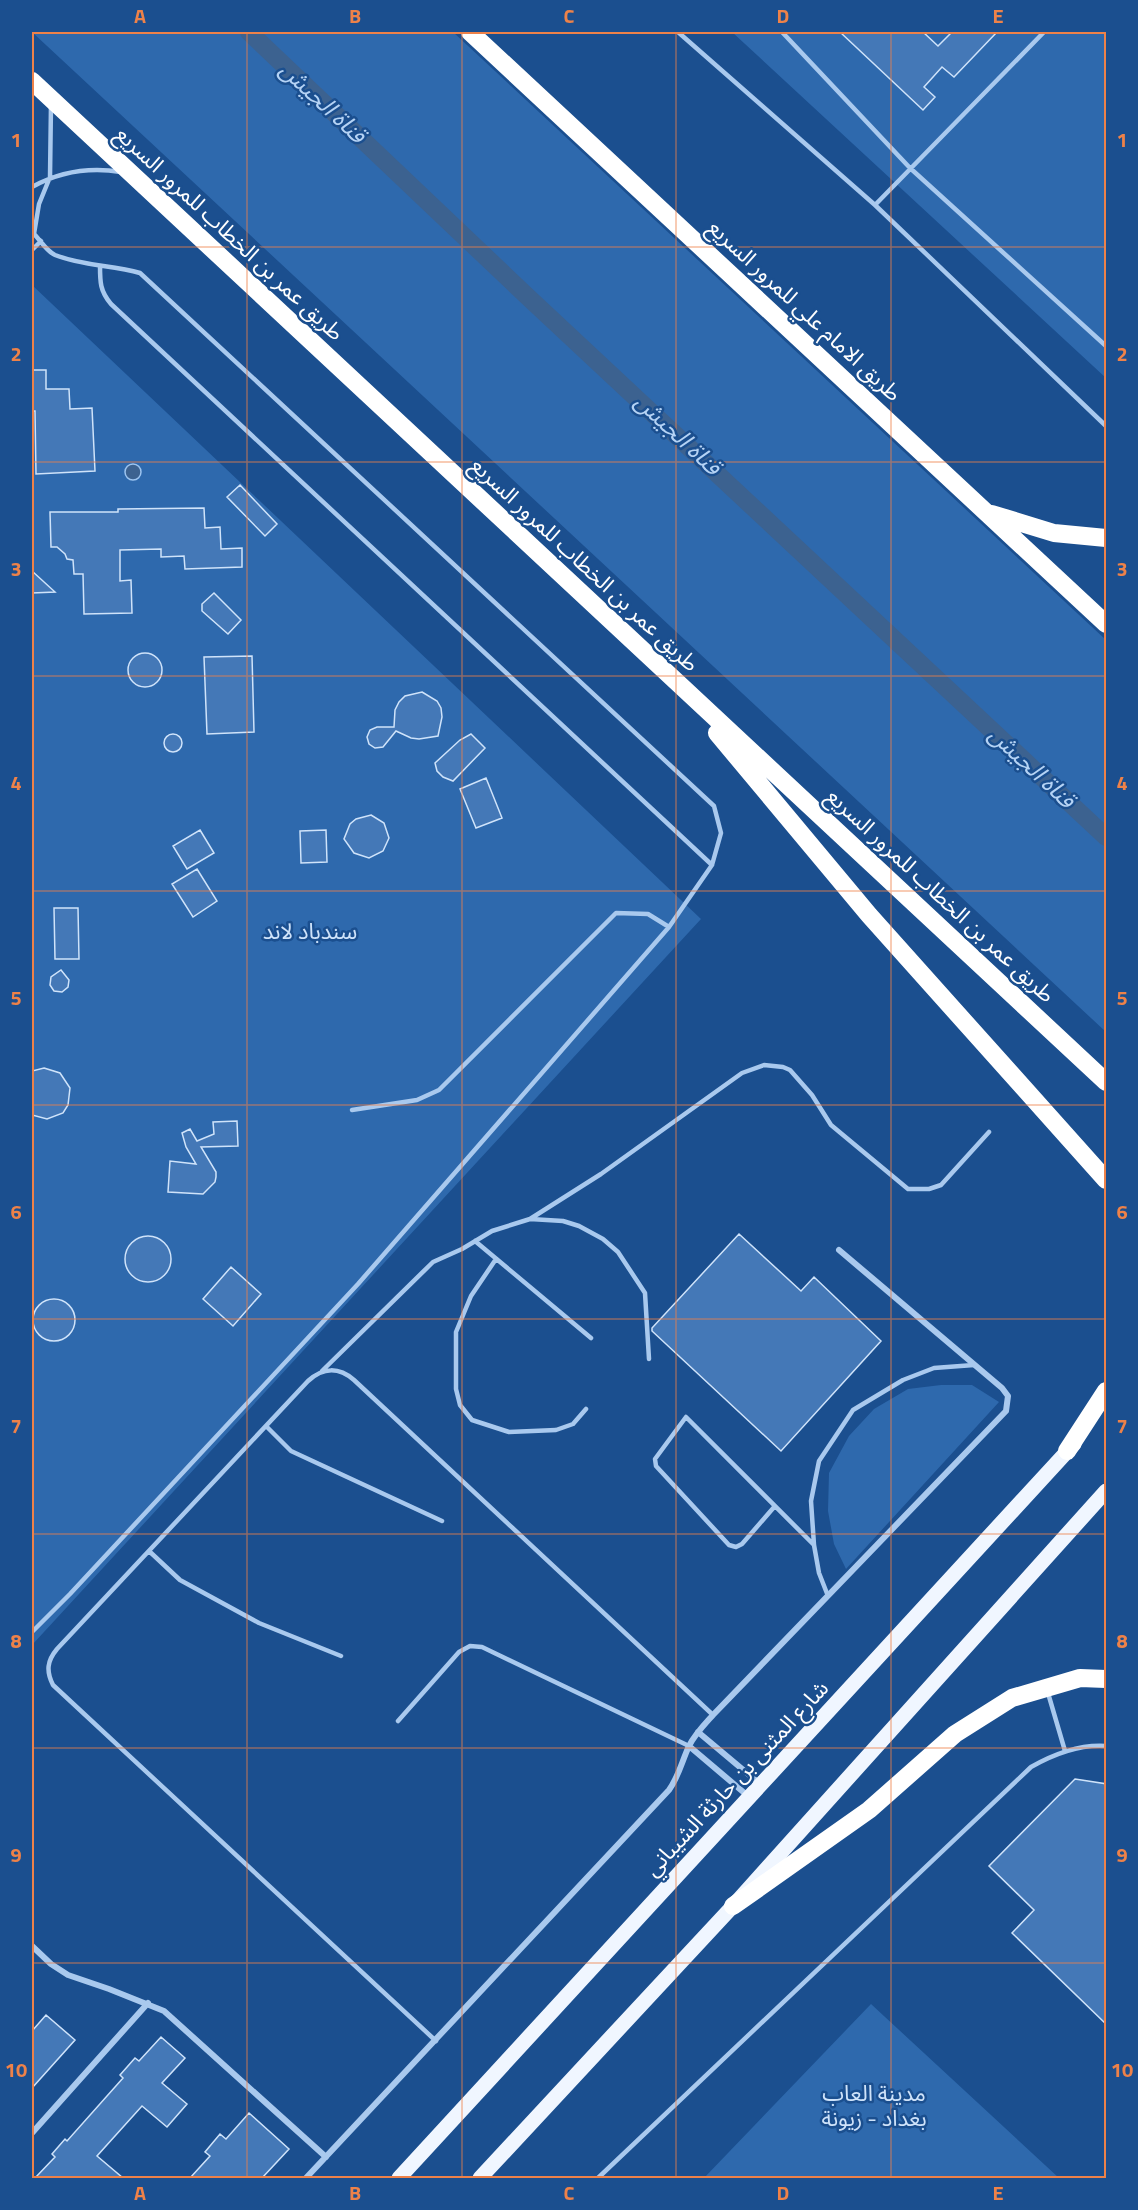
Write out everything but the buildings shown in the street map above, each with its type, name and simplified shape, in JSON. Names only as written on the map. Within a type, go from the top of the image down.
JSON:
[{"type":"highway","name":"طريق الامام علي للمرور السريع","points":[[470,32],[1107,624]]},
{"type":"highway","name":"طريق عمر بن الخطاب للمرور السريع","points":[[32,81],[1107,1082]]},
{"type":"highway","points":[[986,512],[1054,533],[1107,538]]},
{"type":"highway","points":[[668,674],[869,915],[1107,1180]]},
{"type":"highway","points":[[1067,1451],[1107,1391]]},
{"type":"highway","points":[[733,1906],[869,1810],[955,1734],[1012,1698],[1080,1678],[1107,1679]]},
{"type":"main road","name":"شارع المثنى بن حارثة الشيباني","points":[[399,2178],[1107,1409]]},
{"type":"main road","points":[[480,2178],[733,1906],[1107,1491]]},
{"type":"street","points":[[306,2178],[669,1790],[679,1774],[689,1746],[713,1715],[1006,1410],[1009,1401],[1006,1392],[839,1250]]},
{"type":"street","points":[[698,1732],[760,1785]]},
{"type":"street","points":[[689,1746],[749,1797]]},
{"type":"street","points":[[32,1946],[68,1976],[148,2003],[164,2011],[326,2157]]},
{"type":"street","points":[[32,2133],[148,2003]]},
{"type":"lane","points":[[678,32],[875,205],[1107,426]]},
{"type":"lane","points":[[782,32],[910,168],[1107,346]]},
{"type":"lane","points":[[875,205],[1044,32]]},
{"type":"lane","points":[[32,1632],[358,1284],[669,927],[712,866],[721,833],[714,806],[140,273],[54,254],[33,233],[39,204],[50,177],[51,99]]},
{"type":"lane","points":[[32,186],[50,177],[99,168],[132,174]]},
{"type":"lane","points":[[32,250],[41,241]]},
{"type":"lane","points":[[100,266],[100,286],[111,303],[712,866]]},
{"type":"lane","points":[[352,1110],[417,1100],[439,1090],[616,914],[648,914],[669,927]]},
{"type":"lane","points":[[436,2041],[53,1685],[48,1666],[51,1657],[314,1375],[322,1371],[433,1262],[492,1231],[530,1219],[601,1174],[742,1072],[764,1065],[790,1070],[812,1095],[831,1125],[908,1189],[929,1189],[941,1185],[989,1132]]},
{"type":"lane","points":[[530,1219],[563,1221],[579,1226],[603,1239],[618,1252],[645,1293],[649,1359]]},
{"type":"lane","points":[[475,1241],[591,1338]]},
{"type":"lane","points":[[496,1259],[471,1296],[456,1332],[456,1389],[460,1405],[472,1420],[509,1432],[556,1430],[573,1424],[586,1409]]},
{"type":"lane","points":[[828,1596],[819,1572],[814,1545],[811,1501],[819,1461],[853,1410],[903,1380],[934,1368],[974,1365]]},
{"type":"lane","points":[[322,1371],[340,1371],[348,1375],[713,1715]]},
{"type":"lane","points":[[775,1506],[742,1544],[736,1547],[729,1545],[656,1466],[657,1453],[686,1417],[775,1506],[814,1545]]},
{"type":"lane","points":[[266,1426],[291,1451],[442,1521]]},
{"type":"lane","points":[[149,1551],[180,1580],[259,1623],[341,1656]]},
{"type":"lane","points":[[398,1721],[459,1652],[470,1646],[483,1647],[689,1746]]},
{"type":"lane","points":[[1046,1687],[1065,1751]]},
{"type":"lane","points":[[598,2178],[1017,1780],[1039,1762],[1065,1751],[1084,1746],[1107,1746]]},
{"type":"green space","points":[[32,32],[453,32],[1106,640],[1106,1032]]},
{"type":"green space","points":[[732,32],[1106,32],[1106,378]]},
{"type":"green space","name":"سندباد لاند","points":[[32,285],[701,919],[32,1645]]},
{"type":"green space","points":[[941,1385],[972,1385],[999,1402],[846,1569],[834,1544],[828,1511],[829,1473],[849,1436],[874,1409],[908,1389]]},
{"type":"green space","name":"مدينة العاب بغداد - زيونة","points":[[871,2004],[1059,2178],[704,2178]]},
{"type":"shaded area","points":[[130,464],[136,464],[141,472],[139,478],[130,480],[125,475],[125,469]]},
{"type":"waterway","name":"قناة الجيش","points":[[249,32],[529,298],[1106,837]]}]
